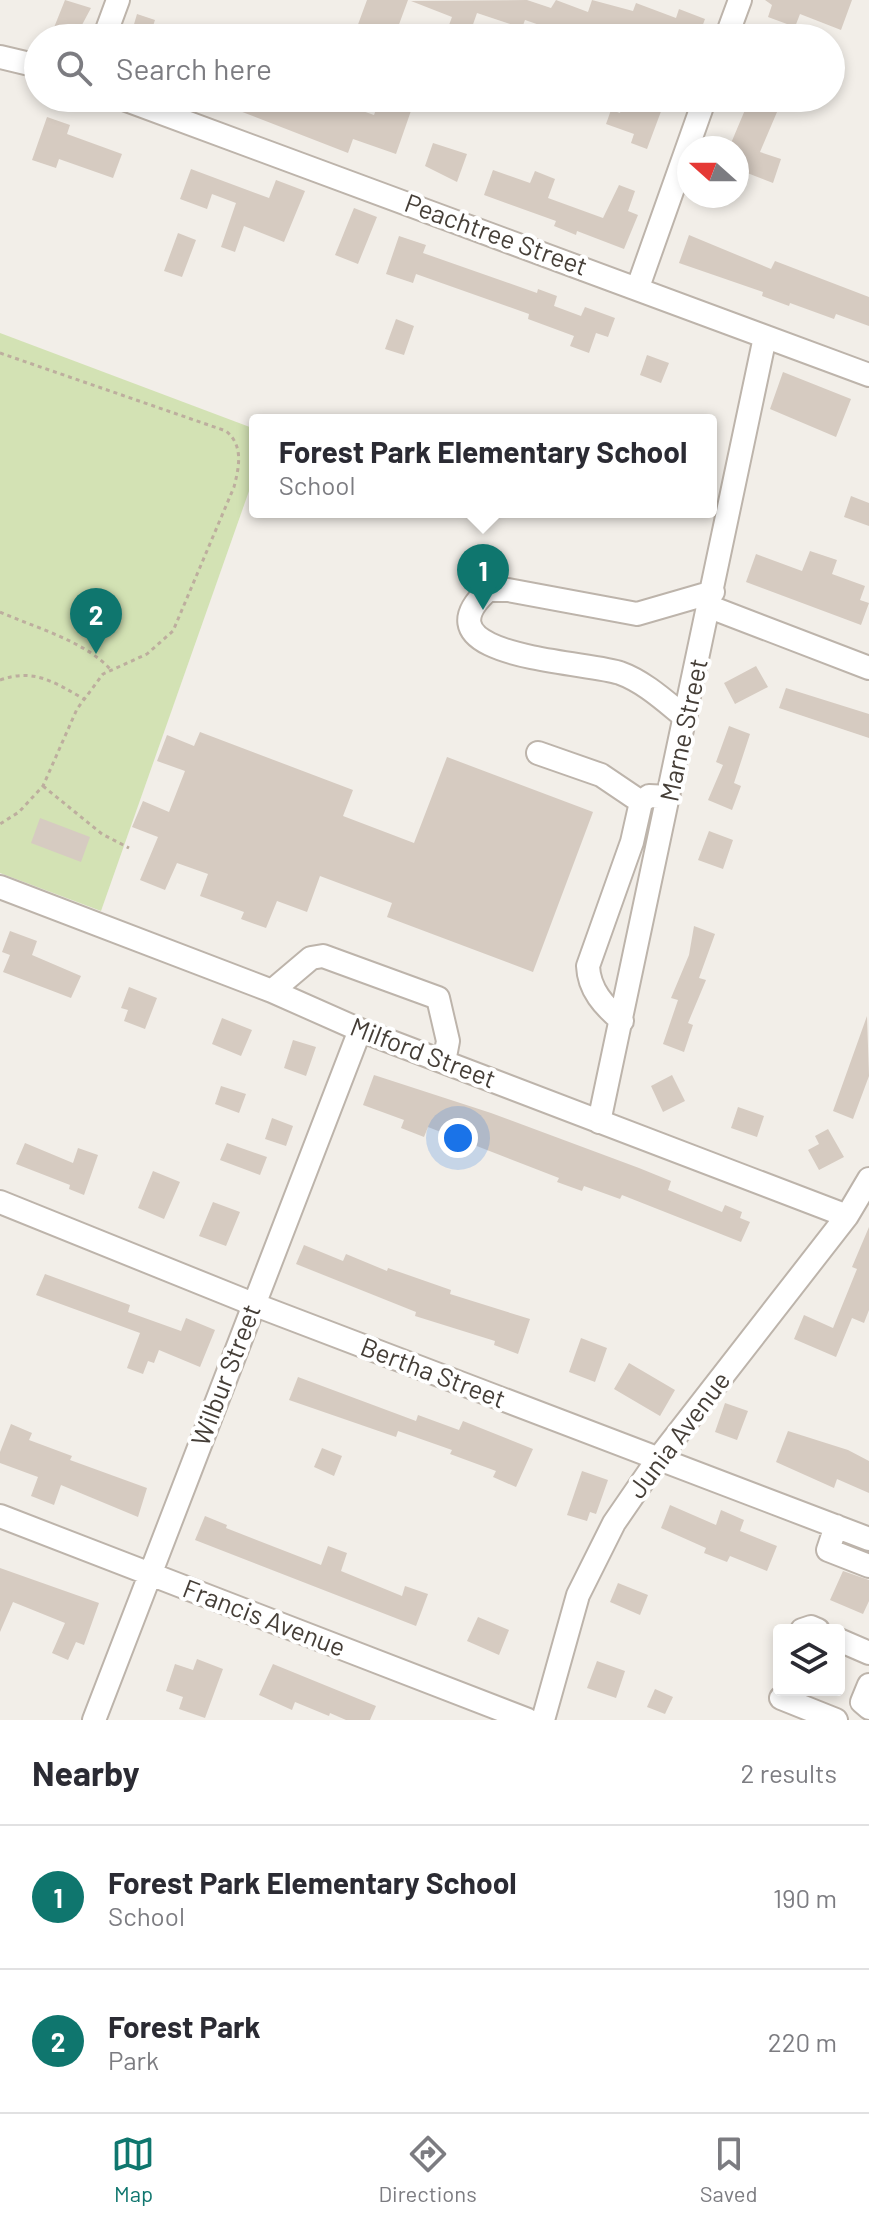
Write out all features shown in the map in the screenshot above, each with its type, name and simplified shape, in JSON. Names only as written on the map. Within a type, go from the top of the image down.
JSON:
[{"type":"street","points":[[109,24],[118,0]]},
{"type":"street","points":[[731,24],[740,0]]},
{"type":"street","points":[[0,57],[24,63]]},
{"type":"street","name":"Peachtree Street","points":[[159,112],[869,375]]},
{"type":"street","points":[[638,287],[700,112]]},
{"type":"street","name":"Marne Street","points":[[599,1122],[765,337]]},
{"type":"street","points":[[686,718],[652,691],[619,672],[496,650],[478,638],[471,622],[475,602],[488,590],[508,590],[637,614],[711,600],[869,668]]},
{"type":"street","points":[[538,753],[601,775],[641,802]]},
{"type":"street","points":[[622,1021],[603,1005],[589,980],[588,966],[632,842],[641,802],[649,796],[669,797]]},
{"type":"street","name":"Milford Street","points":[[0,887],[272,991],[360,1030],[847,1216]]},
{"type":"street","points":[[272,991],[311,958],[323,956],[438,998],[448,1041],[444,1062]]},
{"type":"street","name":"Wilbur Street","points":[[94,1720],[360,1030]]},
{"type":"street","name":"Junia Avenue","points":[[543,1720],[578,1595],[614,1523],[658,1459],[847,1216],[869,1179]]},
{"type":"street","name":"Bertha Street","points":[[0,1202],[253,1304],[869,1539]]},
{"type":"street","name":"Francis Avenue","points":[[0,1516],[528,1720]]},
{"type":"street","points":[[836,1526],[828,1550],[869,1566]]},
{"type":"street","points":[[845,1643],[869,1653]]},
{"type":"street","points":[[869,1685],[862,1702],[869,1708]]},
{"type":"street","points":[[781,1698],[836,1720]]},
{"type":"path","points":[[0,353],[226,431],[238,446],[234,487],[199,563],[181,617],[162,644],[111,670],[84,699],[43,786],[19,812],[0,824]]},
{"type":"path","points":[[0,612],[56,638],[90,649],[111,670]]},
{"type":"path","points":[[0,680],[24,673],[39,675],[84,699]]},
{"type":"path","points":[[43,786],[102,834],[129,848]]},
{"type":"green space","points":[[0,333],[249,427],[249,491],[101,911],[0,873]]},
{"type":"building","points":[[65,0],[91,8],[82,24],[55,24]]},
{"type":"building","points":[[367,0],[408,0],[399,24],[358,24]]},
{"type":"building","points":[[527,0],[551,8],[556,0],[588,12],[592,0],[633,11],[636,3],[676,18],[679,9],[705,19],[703,24],[537,24],[525,20],[524,24],[510,24],[477,13],[473,24],[449,24],[452,17],[411,1]]},
{"type":"building","points":[[765,0],[852,0],[843,24],[826,24],[800,14],[796,24],[787,24],[768,17],[772,5]]},
{"type":"building","points":[[137,14],[155,20],[154,24],[134,24]]},
{"type":"building","points":[[242,112],[365,112],[374,115],[375,112],[411,112],[396,154],[353,139],[348,153]]},
{"type":"building","points":[[610,112],[661,112],[647,149],[631,143],[634,134],[606,124]]},
{"type":"building","points":[[744,112],[777,112],[760,152],[781,159],[773,183],[749,174],[749,136],[734,136]]},
{"type":"building","points":[[47,117],[70,125],[67,134],[122,154],[113,178],[59,159],[56,168],[32,160]]},
{"type":"building","points":[[433,143],[467,154],[457,182],[425,166]]},
{"type":"building","points":[[191,169],[269,198],[276,180],[305,191],[284,242],[244,226],[235,252],[221,247],[236,203],[212,194],[207,209],[180,199]]},
{"type":"building","points":[[493,170],[530,183],[535,171],[555,179],[548,198],[603,218],[619,185],[635,191],[628,211],[638,215],[624,249],[577,231],[576,235],[554,226],[556,221],[484,195]]},
{"type":"building","points":[[354,208],[377,217],[358,264],[335,255]]},
{"type":"building","points":[[178,233],[196,240],[182,277],[164,271]]},
{"type":"building","points":[[689,235],[771,269],[775,261],[869,297],[869,326],[836,314],[834,319],[790,303],[789,306],[762,296],[763,292],[679,263]]},
{"type":"building","points":[[399,236],[426,245],[423,253],[537,293],[538,289],[557,296],[554,306],[581,316],[585,307],[615,318],[608,337],[596,333],[589,353],[570,346],[574,336],[528,319],[529,314],[416,274],[413,283],[386,274]]},
{"type":"building","points":[[396,319],[414,326],[404,355],[385,349]]},
{"type":"building","points":[[647,355],[669,363],[661,383],[640,375]]},
{"type":"building","points":[[783,372],[851,399],[836,437],[770,409]]},
{"type":"building","points":[[851,496],[869,503],[869,526],[844,517]]},
{"type":"building","points":[[810,551],[837,560],[832,574],[865,586],[860,600],[869,603],[861,625],[746,582],[756,554],[802,571]]},
{"type":"building","points":[[756,666],[768,687],[735,704],[724,683]]},
{"type":"building","points":[[786,688],[869,714],[869,738],[779,708]]},
{"type":"building","points":[[729,726],[750,734],[734,783],[741,786],[732,810],[708,800],[723,765],[716,762]]},
{"type":"building","points":[[200,732],[353,790],[343,816],[414,843],[447,757],[593,812],[533,972],[387,917],[392,903],[320,876],[307,912],[277,901],[266,928],[241,919],[244,912],[200,896],[208,874],[177,863],[165,890],[140,880],[158,837],[132,827],[143,801],[169,812],[185,771],[157,761],[167,735],[194,746]]},
{"type":"building","points":[[40,818],[90,837],[81,862],[31,843]]},
{"type":"building","points":[[709,831],[733,840],[723,869],[698,860]]},
{"type":"building","points":[[694,926],[715,934],[699,978],[706,980],[688,1023],[693,1025],[684,1052],[663,1044],[678,1000],[671,998],[689,955]]},
{"type":"building","points":[[10,931],[37,941],[32,955],[81,976],[71,998],[3,972],[10,955],[2,952]]},
{"type":"building","points":[[129,987],[157,998],[145,1029],[124,1021],[128,1010],[121,1008]]},
{"type":"building","points":[[867,1016],[869,1076],[853,1119],[833,1111]]},
{"type":"building","points":[[222,1018],[252,1030],[241,1056],[212,1044]]},
{"type":"building","points":[[293,1040],[316,1047],[306,1076],[284,1068]]},
{"type":"building","points":[[374,1075],[491,1113],[639,1168],[671,1181],[668,1190],[722,1212],[725,1205],[742,1212],[740,1218],[750,1222],[741,1242],[622,1195],[620,1199],[584,1186],[582,1191],[557,1182],[559,1178],[428,1127],[424,1137],[401,1128],[404,1120],[363,1105]]},
{"type":"building","points":[[672,1075],[685,1101],[663,1112],[651,1086]]},
{"type":"building","points":[[221,1086],[246,1094],[239,1113],[215,1104]]},
{"type":"building","points":[[738,1107],[764,1116],[757,1137],[731,1128]]},
{"type":"building","points":[[272,1118],[293,1126],[286,1146],[265,1139]]},
{"type":"building","points":[[828,1129],[844,1157],[819,1170],[808,1150],[819,1144],[815,1136]]},
{"type":"building","points":[[25,1143],[73,1163],[78,1148],[98,1155],[84,1195],[69,1189],[70,1185],[16,1164]]},
{"type":"building","points":[[227,1143],[267,1157],[260,1175],[220,1160]]},
{"type":"building","points":[[153,1171],[180,1182],[164,1219],[138,1208]]},
{"type":"building","points":[[213,1202],[240,1212],[226,1246],[199,1236]]},
{"type":"building","points":[[869,1227],[869,1310],[864,1323],[852,1318],[836,1357],[794,1339],[804,1315],[833,1328],[857,1269],[852,1267]]},
{"type":"building","points":[[304,1245],[343,1261],[346,1254],[387,1271],[388,1268],[451,1290],[450,1294],[530,1319],[518,1354],[494,1345],[495,1341],[415,1316],[416,1312],[296,1264]]},
{"type":"building","points":[[45,1274],[130,1305],[128,1312],[181,1331],[186,1318],[215,1330],[200,1367],[159,1350],[154,1363],[148,1361],[143,1374],[127,1368],[140,1333],[36,1295]]},
{"type":"building","points":[[581,1338],[607,1348],[595,1382],[569,1372]]},
{"type":"building","points":[[629,1363],[675,1390],[660,1416],[614,1389]]},
{"type":"building","points":[[298,1377],[416,1421],[418,1415],[459,1430],[463,1421],[533,1449],[516,1487],[493,1477],[496,1471],[450,1454],[452,1450],[398,1431],[396,1437],[289,1400]]},
{"type":"building","points":[[725,1403],[748,1411],[737,1440],[715,1432]]},
{"type":"building","points":[[11,1424],[32,1433],[29,1440],[72,1456],[70,1460],[147,1488],[138,1517],[61,1485],[54,1505],[31,1496],[38,1477],[0,1463],[0,1452]]},
{"type":"building","points":[[788,1431],[848,1450],[869,1461],[869,1493],[837,1479],[834,1488],[776,1462]]},
{"type":"building","points":[[322,1448],[342,1456],[334,1476],[314,1467]]},
{"type":"building","points":[[582,1471],[608,1480],[596,1514],[590,1512],[587,1521],[567,1515]]},
{"type":"building","points":[[670,1505],[716,1525],[721,1510],[744,1520],[740,1531],[777,1546],[767,1571],[730,1556],[727,1562],[704,1553],[706,1548],[661,1528]]},
{"type":"building","points":[[205,1516],[227,1525],[226,1528],[321,1565],[328,1546],[347,1553],[341,1571],[402,1596],[405,1586],[428,1594],[416,1626],[195,1540]]},
{"type":"building","points":[[0,1568],[99,1603],[84,1645],[76,1642],[68,1660],[52,1653],[65,1623],[13,1602],[0,1632]]},
{"type":"building","points":[[843,1571],[869,1580],[869,1601],[863,1614],[830,1600]]},
{"type":"building","points":[[618,1583],[648,1595],[640,1615],[610,1602]]},
{"type":"building","points":[[478,1617],[509,1630],[499,1655],[467,1641]]},
{"type":"building","points":[[197,1659],[223,1669],[205,1718],[179,1709],[183,1697],[166,1691],[175,1664],[193,1670]]},
{"type":"building","points":[[597,1661],[625,1671],[616,1698],[587,1688]]},
{"type":"building","points":[[273,1664],[376,1706],[370,1720],[346,1720],[330,1713],[329,1716],[295,1702],[292,1710],[259,1695]]},
{"type":"building","points":[[655,1689],[673,1697],[665,1714],[647,1707]]},
{"type":"place","name":"Forest Park Elementary School","points":[[483,610]]},
{"type":"place","name":"Forest Park","points":[[96,654]]}]
